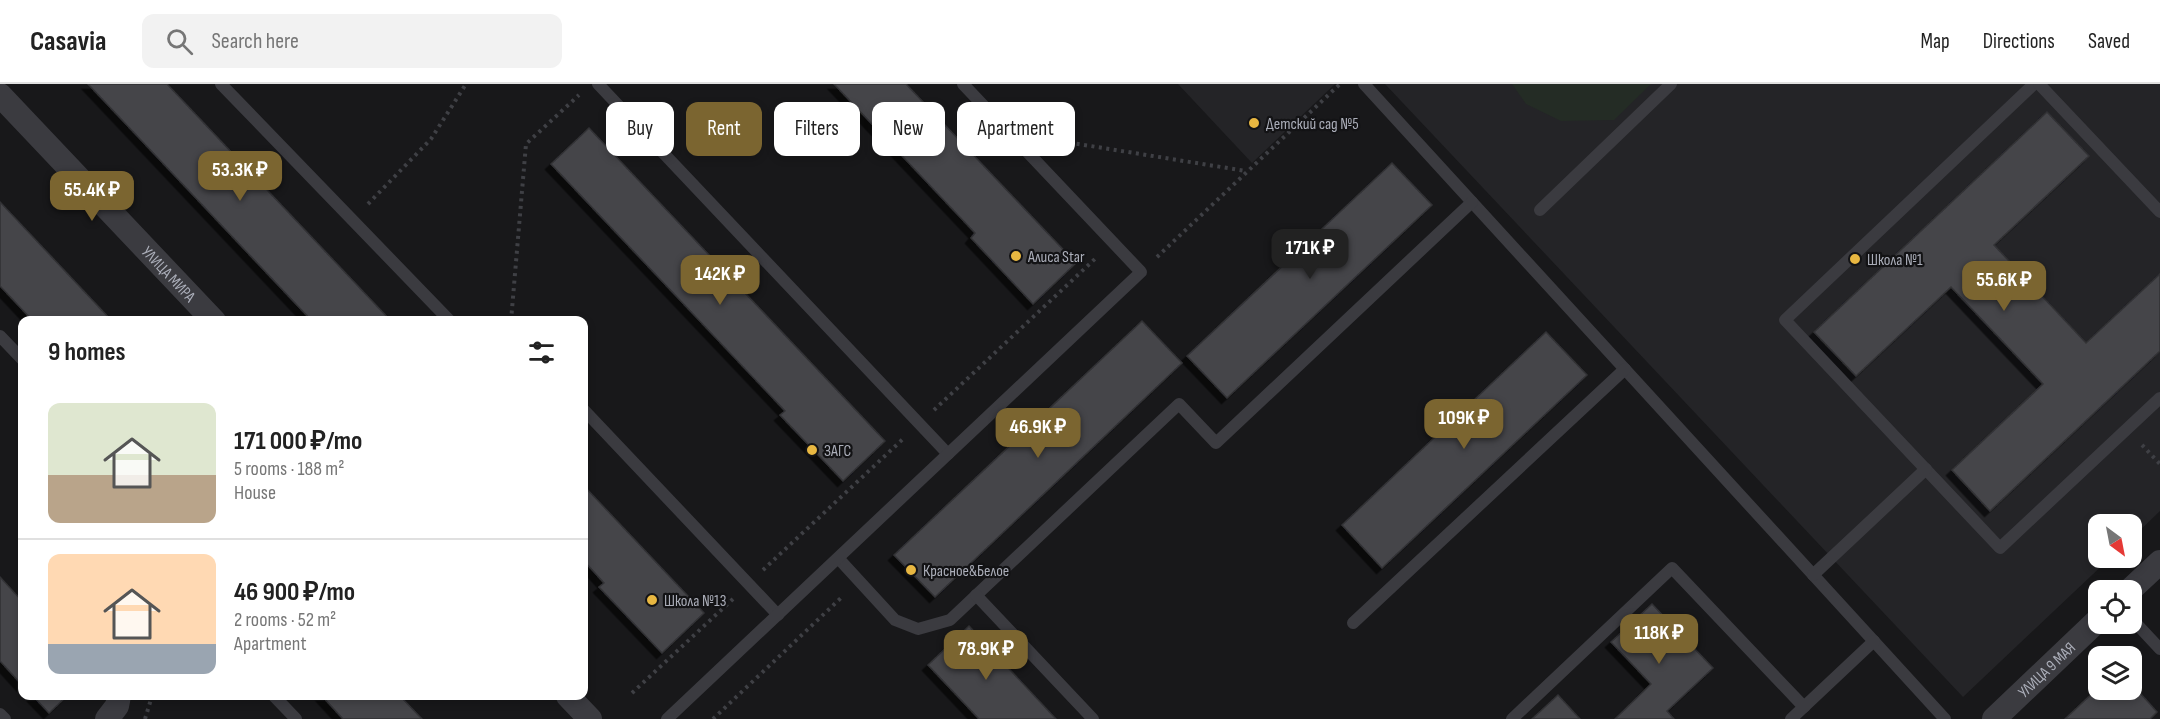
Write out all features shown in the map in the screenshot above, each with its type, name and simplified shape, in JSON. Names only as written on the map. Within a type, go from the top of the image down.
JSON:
[{"type":"street","name":"УЛИЦА МИРА","points":[[0,95],[209,316]]},
{"type":"street","points":[[2141,580],[2160,562]]},
{"type":"street","name":"УЛИЦА 9 МАЯ","points":[[1994,719],[2088,630]]},
{"type":"street","points":[[107,719],[117,706],[118,700]]},
{"type":"street","points":[[572,700],[590,719]]},
{"type":"lane","points":[[221,84],[445,316]]},
{"type":"lane","points":[[598,84],[948,454]]},
{"type":"lane","points":[[963,84],[980,102]]},
{"type":"lane","points":[[1364,84],[1945,719]]},
{"type":"lane","points":[[1540,210],[1671,84]]},
{"type":"lane","points":[[2034,84],[1785,320],[2000,548],[2160,398]]},
{"type":"lane","points":[[2039,84],[2160,212]]},
{"type":"lane","points":[[667,719],[1141,272],[1031,156]]},
{"type":"lane","points":[[838,559],[895,620],[918,629],[950,620],[1179,404],[1216,442],[1472,202]]},
{"type":"lane","points":[[0,336],[18,356]]},
{"type":"lane","points":[[1353,623],[1625,369]]},
{"type":"lane","points":[[588,414],[778,615]]},
{"type":"lane","points":[[1813,575],[1926,469]]},
{"type":"lane","points":[[1512,719],[1672,568],[1804,707]]},
{"type":"lane","points":[[976,595],[1093,719]]},
{"type":"lane","points":[[2142,630],[2160,649]]},
{"type":"lane","points":[[1791,719],[1874,641]]},
{"type":"lane","points":[[278,700],[296,719]]},
{"type":"lane","points":[[0,714],[5,719]]},
{"type":"path","points":[[352,220],[431,139],[466,84]]},
{"type":"path","points":[[1141,272],[1340,84]]},
{"type":"path","points":[[511,316],[526,144],[582,92]]},
{"type":"path","points":[[1075,144],[1248,172]]},
{"type":"path","points":[[633,693],[1113,242]]},
{"type":"path","points":[[713,719],[859,581]]},
{"type":"path","points":[[146,719],[151,700]]},
{"type":"shaded area","name":"Детский сад №5","points":[[1178,84],[1335,84],[1252,163]]},
{"type":"shaded area","name":"Школа №1","points":[[1385,84],[2160,84],[2160,511],[2142,528],[2142,514],[2088,514],[2088,568],[2099,568],[1963,697]]},
{"type":"shaded area","points":[[1512,84],[1651,84],[1614,120],[1561,121],[1526,104]]},
{"type":"building","points":[[88,84],[167,84],[386,316],[307,316]]},
{"type":"building","points":[[834,84],[906,84],[923,102],[872,102],[872,124],[860,111],[860,102],[851,102]]},
{"type":"building","points":[[2047,112],[2089,156],[1994,245],[2086,343],[2160,274],[2160,351],[1990,511],[1952,470],[2043,384],[1951,287],[1856,376],[1814,332]]},
{"type":"building","points":[[945,125],[957,138],[957,156],[974,156],[1076,263],[1033,304],[971,238],[975,233],[902,156],[945,156]]},
{"type":"building","points":[[589,128],[606,146],[606,156],[615,156],[885,441],[843,481],[780,415],[785,411],[551,164]]},
{"type":"building","points":[[1392,163],[1432,205],[1227,398],[1187,356]]},
{"type":"building","points":[[0,202],[107,316],[28,316],[0,286]]},
{"type":"building","points":[[1142,321],[1182,363],[935,597],[894,555]]},
{"type":"building","points":[[1546,332],[1587,375],[1382,568],[1342,525]]},
{"type":"building","name":"Школа №13","points":[[588,490],[704,613],[662,653],[599,587],[604,583],[588,565]]},
{"type":"building","points":[[0,577],[18,597],[18,681],[0,661]]},
{"type":"building","points":[[1652,604],[1713,668],[1667,711],[1674,719],[1615,719],[1651,684],[1611,642]]},
{"type":"building","points":[[969,626],[1056,719],[979,719],[928,665]]},
{"type":"building","points":[[1558,695],[1580,719],[1532,719]]},
{"type":"building","points":[[2142,695],[2157,712],[2150,719],[2065,719],[2088,697],[2088,700],[2142,700]]},
{"type":"building","points":[[37,700],[63,700],[49,713]]},
{"type":"building","points":[[326,700],[404,700],[422,719],[343,719]]},
{"type":"place","name":"Детский сад №5","points":[[1254,123]]},
{"type":"place","name":"Алиса Star","points":[[1016,256]]},
{"type":"place","name":"Школа №1","points":[[1855,259]]},
{"type":"place","name":"ЗАГС","points":[[812,450]]},
{"type":"place","name":"Красное&Белое","points":[[911,570]]},
{"type":"place","name":"Школа №13","points":[[652,600]]}]
